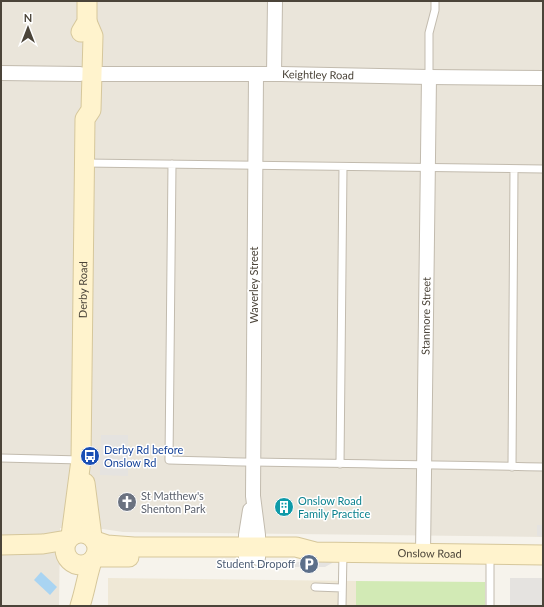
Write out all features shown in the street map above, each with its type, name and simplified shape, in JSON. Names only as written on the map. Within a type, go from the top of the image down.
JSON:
[{"type":"street","name":"Derby Road","points":[[79,606],[74,588],[69,548],[81,460],[86,119],[80,110],[93,36],[86,22],[87,1]]},
{"type":"street","points":[[274,74],[275,1]]},
{"type":"street","name":"Keightley Road","points":[[1,73],[274,74],[543,78]]},
{"type":"street","name":"Waverley Street","points":[[252,552],[246,535],[253,496],[256,74]]},
{"type":"street","name":"Stanmore Street","points":[[423,554],[429,77]]},
{"type":"street","name":"Derby Road","points":[[79,606],[86,588],[87,576],[94,549],[81,460]]},
{"type":"street","points":[[82,533],[87,534],[94,549],[88,564],[78,565],[69,548],[76,534],[82,533]]},
{"type":"street","points":[[1,545],[43,544],[69,548]]},
{"type":"street","points":[[1,554],[69,548]]},
{"type":"street","name":"Onslow Road","points":[[94,549],[252,552],[295,558],[315,552],[543,555]]},
{"type":"lane","points":[[429,77],[429,33],[435,10],[435,1]]},
{"type":"lane","points":[[85,163],[543,169]]},
{"type":"lane","points":[[172,164],[169,460],[253,463],[543,467]]},
{"type":"lane","points":[[340,464],[343,166]]},
{"type":"lane","points":[[512,467],[514,169]]},
{"type":"lane","points":[[1,458],[81,460]]},
{"type":"lane","points":[[342,606],[343,553]]},
{"type":"lane","points":[[490,554],[490,606]]},
{"type":"lane","points":[[315,587],[342,588]]},
{"type":"shaded area","points":[[1,1],[543,1],[543,537],[123,532],[103,529],[60,528],[59,606],[1,606]]},
{"type":"shaded area","points":[[101,435],[128,435],[128,476],[100,475]]},
{"type":"shaded area","points":[[537,525],[543,525],[543,537],[537,536]]},
{"type":"shaded area","name":"Student Dropoff","points":[[284,562],[334,562],[325,567],[293,567]]},
{"type":"shaded area","points":[[108,578],[356,581],[356,606],[108,606]]},
{"type":"shaded area","points":[[510,578],[543,578],[543,606],[510,605]]},
{"type":"green space","points":[[356,581],[485,582],[485,606],[356,606]]},
{"type":"water","points":[[41,572],[57,587],[50,595],[34,580]]},
{"type":"place","name":"Derby Rd before Onslow Rd","points":[[90,456]]},
{"type":"place","name":"St Matthew's Shenton Park","points":[[127,502]]},
{"type":"place","name":"Onslow Road Family Practice","points":[[284,507]]},
{"type":"place","name":"Student Dropoff","points":[[309,564]]}]
